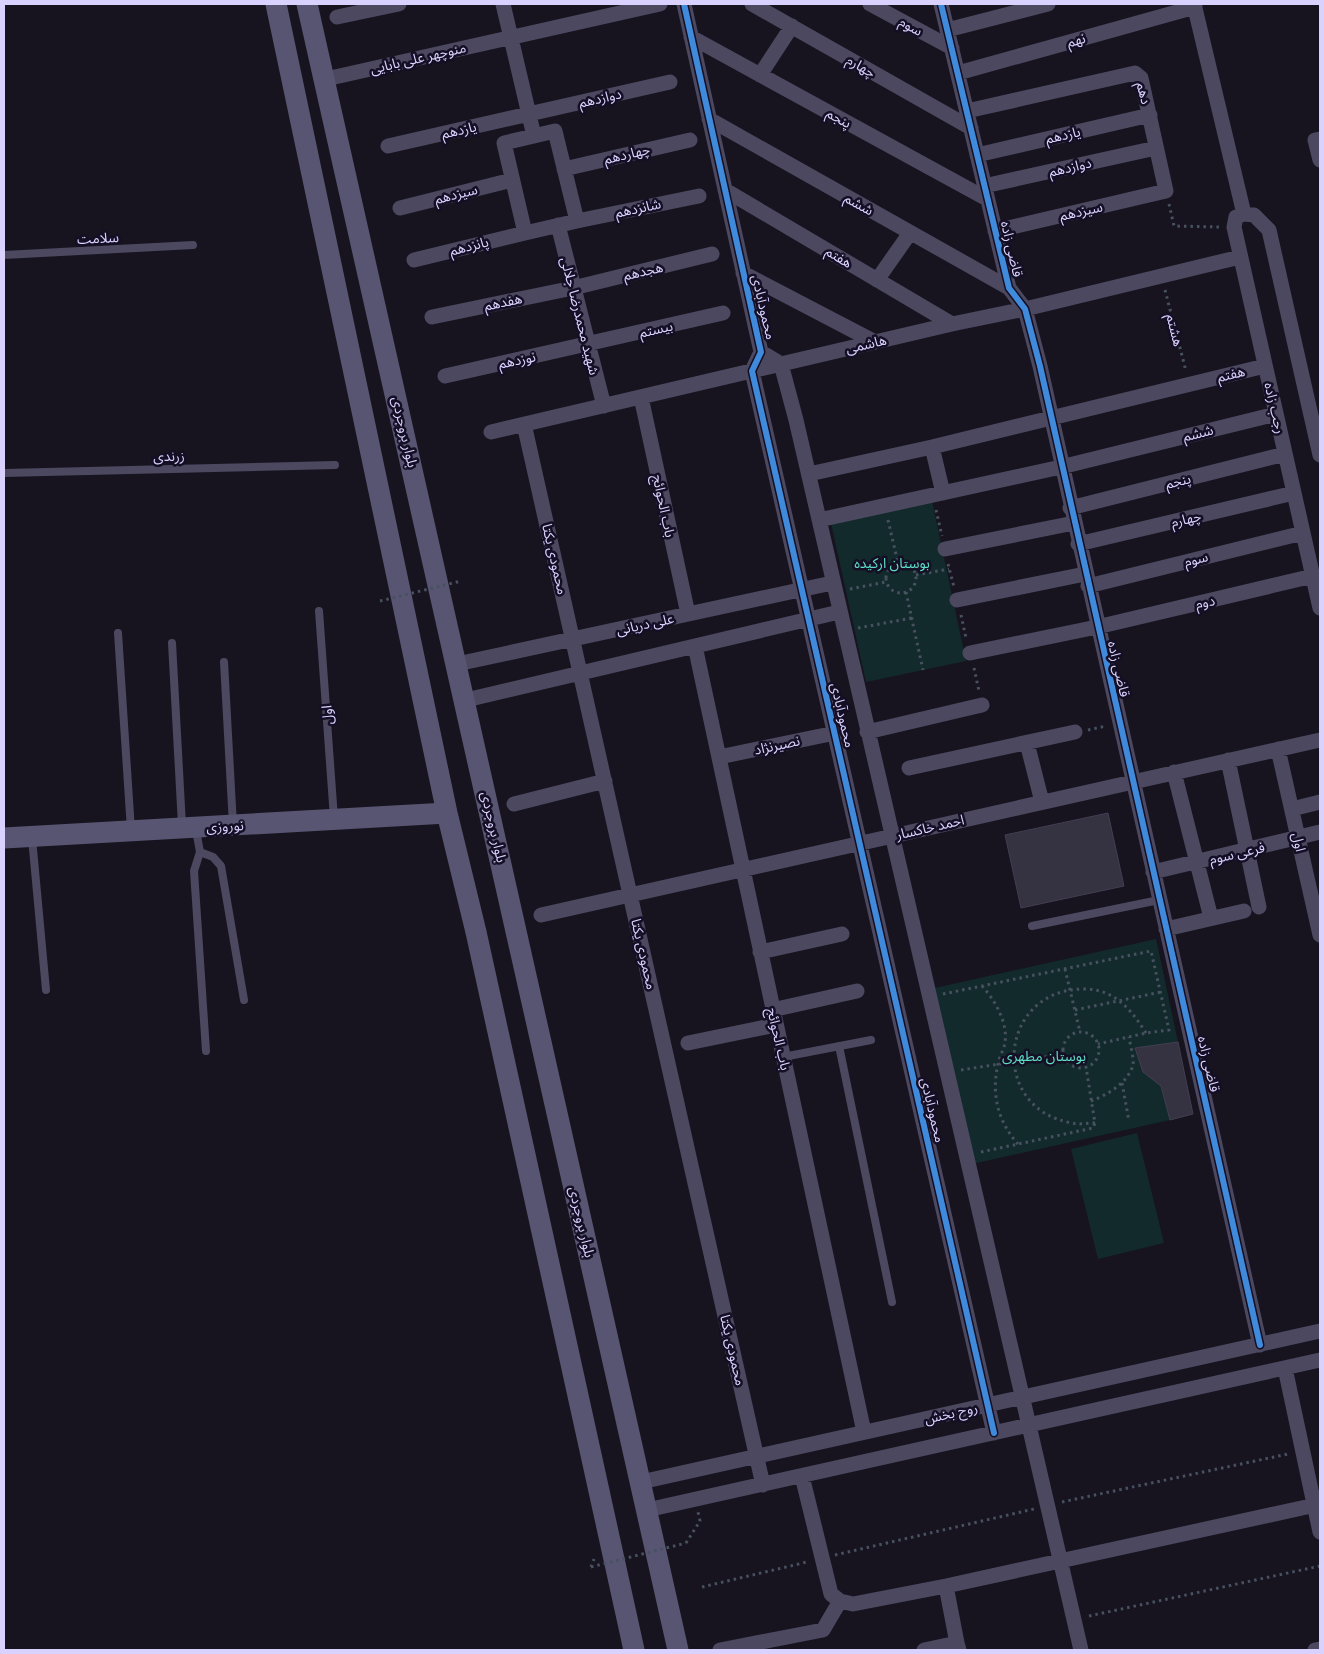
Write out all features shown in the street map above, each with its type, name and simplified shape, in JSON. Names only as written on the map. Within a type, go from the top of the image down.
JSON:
[{"type":"main road","points":[[276,4],[447,813],[476,932],[634,1650]]},
{"type":"main road","name":"بلوار بروجردی","points":[[307,4],[326,79],[466,700],[678,1650]]},
{"type":"main road","name":"نوروزی","points":[[4,838],[447,813]]},
{"type":"street","points":[[337,18],[399,4]]},
{"type":"street","points":[[503,4],[534,136]]},
{"type":"street","name":"منوچهر علی بابایی","points":[[326,79],[660,4]]},
{"type":"street","name":"محمودآبادی","points":[[684,4],[761,352],[752,371],[994,1433]]},
{"type":"street","name":"چهارم","points":[[752,4],[775,10],[792,26],[971,128]]},
{"type":"street","name":"سوم","points":[[870,4],[952,48]]},
{"type":"street","name":"قاضی زاده","points":[[941,4],[1009,288],[1025,310],[1051,417],[1078,544],[1260,1345]]},
{"type":"street","points":[[947,30],[1048,4]]},
{"type":"street","points":[[1194,5],[1244,214]]},
{"type":"street","name":"نهم","points":[[958,73],[1194,5]]},
{"type":"street","points":[[760,75],[792,26]]},
{"type":"street","name":"پنجم","points":[[691,37],[986,193]]},
{"type":"street","name":"دهم","points":[[967,111],[1135,73],[1141,78],[1166,192]]},
{"type":"street","name":"دوازدهم","points":[[530,114],[670,82]]},
{"type":"street","name":"یازدهم","points":[[388,146],[530,114]]},
{"type":"street","name":"یازدهم","points":[[977,155],[1150,115]]},
{"type":"street","name":"ششم","points":[[710,119],[1009,288]]},
{"type":"street","points":[[556,131],[564,169],[577,221],[525,233],[504,143],[556,131]]},
{"type":"street","points":[[1320,139],[1315,140],[1320,160]]},
{"type":"street","name":"چهاردهم","points":[[564,169],[690,140]]},
{"type":"street","name":"دوازدهم","points":[[986,193],[1156,148]]},
{"type":"street","name":"سیزدهم","points":[[400,208],[512,180]]},
{"type":"street","name":"هفتم","points":[[725,190],[952,324]]},
{"type":"street","name":"سیزدهم","points":[[995,231],[1166,192]]},
{"type":"street","name":"شانزدهم","points":[[577,221],[699,196]]},
{"type":"street","points":[[1234,227],[1236,217],[1244,214],[1254,215],[1269,230],[1320,456]]},
{"type":"street","name":"شهید محمدرضا جلالی","points":[[558,225],[604,406]]},
{"type":"street","name":"رجب زاده","points":[[1234,227],[1320,608]]},
{"type":"street","name":"پانزدهم","points":[[414,260],[525,233]]},
{"type":"street","points":[[877,280],[910,233]]},
{"type":"street","name":"هجدهم","points":[[573,288],[712,254]]},
{"type":"street","name":"هاشمی","points":[[491,432],[952,324],[1025,310],[1240,256]]},
{"type":"street","points":[[744,273],[875,342]]},
{"type":"street","name":"هفدهم","points":[[432,317],[573,288]]},
{"type":"street","name":"بیستم","points":[[588,345],[724,313]]},
{"type":"street","name":"نوزدهم","points":[[445,376],[588,345]]},
{"type":"street","name":"محمودآبادی","points":[[761,352],[781,364],[809,474],[833,587],[1081,1650]]},
{"type":"street","name":"هفتم","points":[[809,474],[932,447],[1265,366]]},
{"type":"street","name":"باب الحوائج","points":[[641,397],[688,614]]},
{"type":"street","name":"ششم","points":[[819,520],[1061,467],[1276,414]]},
{"type":"street","name":"محمودی یکتا","points":[[524,424],[763,1484]]},
{"type":"street","points":[[932,447],[938,494]]},
{"type":"street","name":"پنجم","points":[[945,549],[1285,454]]},
{"type":"street","name":"چهارم","points":[[1078,544],[1294,493]]},
{"type":"street","name":"سوم","points":[[957,600],[1087,580],[1303,532]]},
{"type":"street","name":"دوم","points":[[970,653],[1097,627],[1313,576]]},
{"type":"street","name":"علی دریانی","points":[[457,664],[802,590],[833,587]]},
{"type":"street","points":[[466,700],[839,612]]},
{"type":"street","name":"باب الحوائج","points":[[695,646],[864,1432]]},
{"type":"street","points":[[867,732],[982,704]]},
{"type":"street","points":[[910,768],[1075,732]]},
{"type":"street","name":"نصیرنژاد","points":[[719,757],[835,733]]},
{"type":"street","name":"احمد خاکسار","points":[[540,915],[1320,740]]},
{"type":"street","points":[[1027,743],[1042,802]]},
{"type":"street","name":"اول","points":[[1278,749],[1299,838],[1315,886],[1320,934]]},
{"type":"street","points":[[1228,760],[1259,907]]},
{"type":"street","points":[[1174,772],[1211,918]]},
{"type":"street","points":[[514,804],[605,781]]},
{"type":"street","points":[[1292,809],[1320,802]]},
{"type":"street","name":"فرعی سوم","points":[[1153,872],[1320,832]]},
{"type":"street","points":[[1166,929],[1244,911]]},
{"type":"street","points":[[760,952],[842,934]]},
{"type":"street","points":[[772,1010],[857,992]]},
{"type":"street","points":[[688,1043],[776,1025]]},
{"type":"street","name":"روح بخش","points":[[640,1482],[1320,1331]]},
{"type":"street","name":"روح بخش","points":[[647,1510],[1320,1360]]},
{"type":"street","points":[[1285,1368],[1317,1504],[1320,1532]]},
{"type":"street","points":[[802,1476],[831,1594],[840,1601],[853,1604],[946,1586],[1317,1504]]},
{"type":"street","points":[[924,1650],[958,1647],[946,1586]]},
{"type":"street","points":[[720,1650],[823,1630],[840,1601]]},
{"type":"street","points":[[1314,1650],[1320,1649]]},
{"type":"lane","name":"سلامت","points":[[4,255],[193,245]]},
{"type":"lane","name":"زرندی","points":[[4,472],[335,465]]},
{"type":"lane","name":"اول","points":[[319,611],[335,820]]},
{"type":"lane","points":[[118,633],[131,831]]},
{"type":"lane","points":[[172,643],[189,828],[200,852],[194,871],[206,1051]]},
{"type":"lane","points":[[224,662],[233,825]]},
{"type":"lane","points":[[32,836],[46,990]]},
{"type":"lane","points":[[200,852],[213,857],[221,866],[244,1000]]},
{"type":"lane","points":[[1032,926],[1159,900]]},
{"type":"lane","points":[[784,1057],[871,1040]]},
{"type":"lane","points":[[839,1046],[892,1302]]},
{"type":"path","points":[[1166,192],[1174,226],[1234,227]]},
{"type":"path","points":[[938,494],[945,549],[982,704]]},
{"type":"path","points":[[886,511],[898,564]]},
{"type":"path","points":[[898,564],[908,565],[916,575],[913,587],[906,592],[892,590],[886,582],[887,572],[898,564]]},
{"type":"path","points":[[916,575],[950,569]]},
{"type":"path","points":[[380,601],[460,581]]},
{"type":"path","points":[[833,587],[886,582]]},
{"type":"path","points":[[906,592],[922,670]]},
{"type":"path","points":[[854,628],[912,618]]},
{"type":"path","points":[[1075,732],[1119,723]]},
{"type":"path","points":[[937,995],[1151,951],[1168,1030],[1098,1044]]},
{"type":"path","points":[[1065,969],[1080,1032]]},
{"type":"path","points":[[982,986],[991,996],[1004,1026],[1005,1042],[998,1065],[995,1096],[1007,1131],[1018,1144]]},
{"type":"path","points":[[1074,1010],[1179,988]]},
{"type":"path","points":[[1095,1123],[1073,1124],[1052,1118],[1034,1106],[1021,1089],[1014,1063],[1014,1047],[1020,1026],[1032,1008],[1050,996],[1070,989],[1094,989],[1120,1000],[1134,1013],[1146,1033]]},
{"type":"path","points":[[1080,1032],[1092,1035],[1098,1044],[1099,1050],[1096,1060],[1086,1067],[1081,1068],[1070,1064],[1064,1054],[1065,1042],[1069,1037],[1080,1032]]},
{"type":"path","points":[[1091,1101],[1105,1096],[1122,1083],[1133,1064],[1129,1037]]},
{"type":"path","points":[[946,1072],[1064,1054]]},
{"type":"path","points":[[974,1153],[1093,1128],[1095,1123],[1086,1067]]},
{"type":"path","points":[[1122,1083],[1130,1121]]},
{"type":"path","points":[[702,1587],[1047,1505],[1303,1451]]},
{"type":"path","points":[[591,1567],[686,1543],[700,1521]]},
{"type":"path","points":[[1075,1619],[1320,1566]]},
{"type":"green space","name":"بوستان ارکیده","points":[[932,501],[966,661],[866,682],[831,523]]},
{"type":"green space","name":"بوستان مطهری","points":[[1156,939],[1178,1042],[1135,1049],[1143,1072],[1161,1086],[1170,1120],[972,1164],[930,989]]},
{"type":"green space","points":[[1137,1133],[1164,1243],[1098,1259],[1071,1149]]},
{"type":"building","points":[[1108,813],[1124,886],[1021,908],[1005,835]]},
{"type":"building","points":[[1178,1042],[1193,1114],[1170,1120],[1161,1086],[1143,1072],[1135,1048]]},
{"type":"cycle path","points":[[684,4],[761,352],[752,371],[994,1433]]},
{"type":"cycle path","points":[[941,4],[1009,288],[1025,309],[1040,366],[1260,1345]]}]
